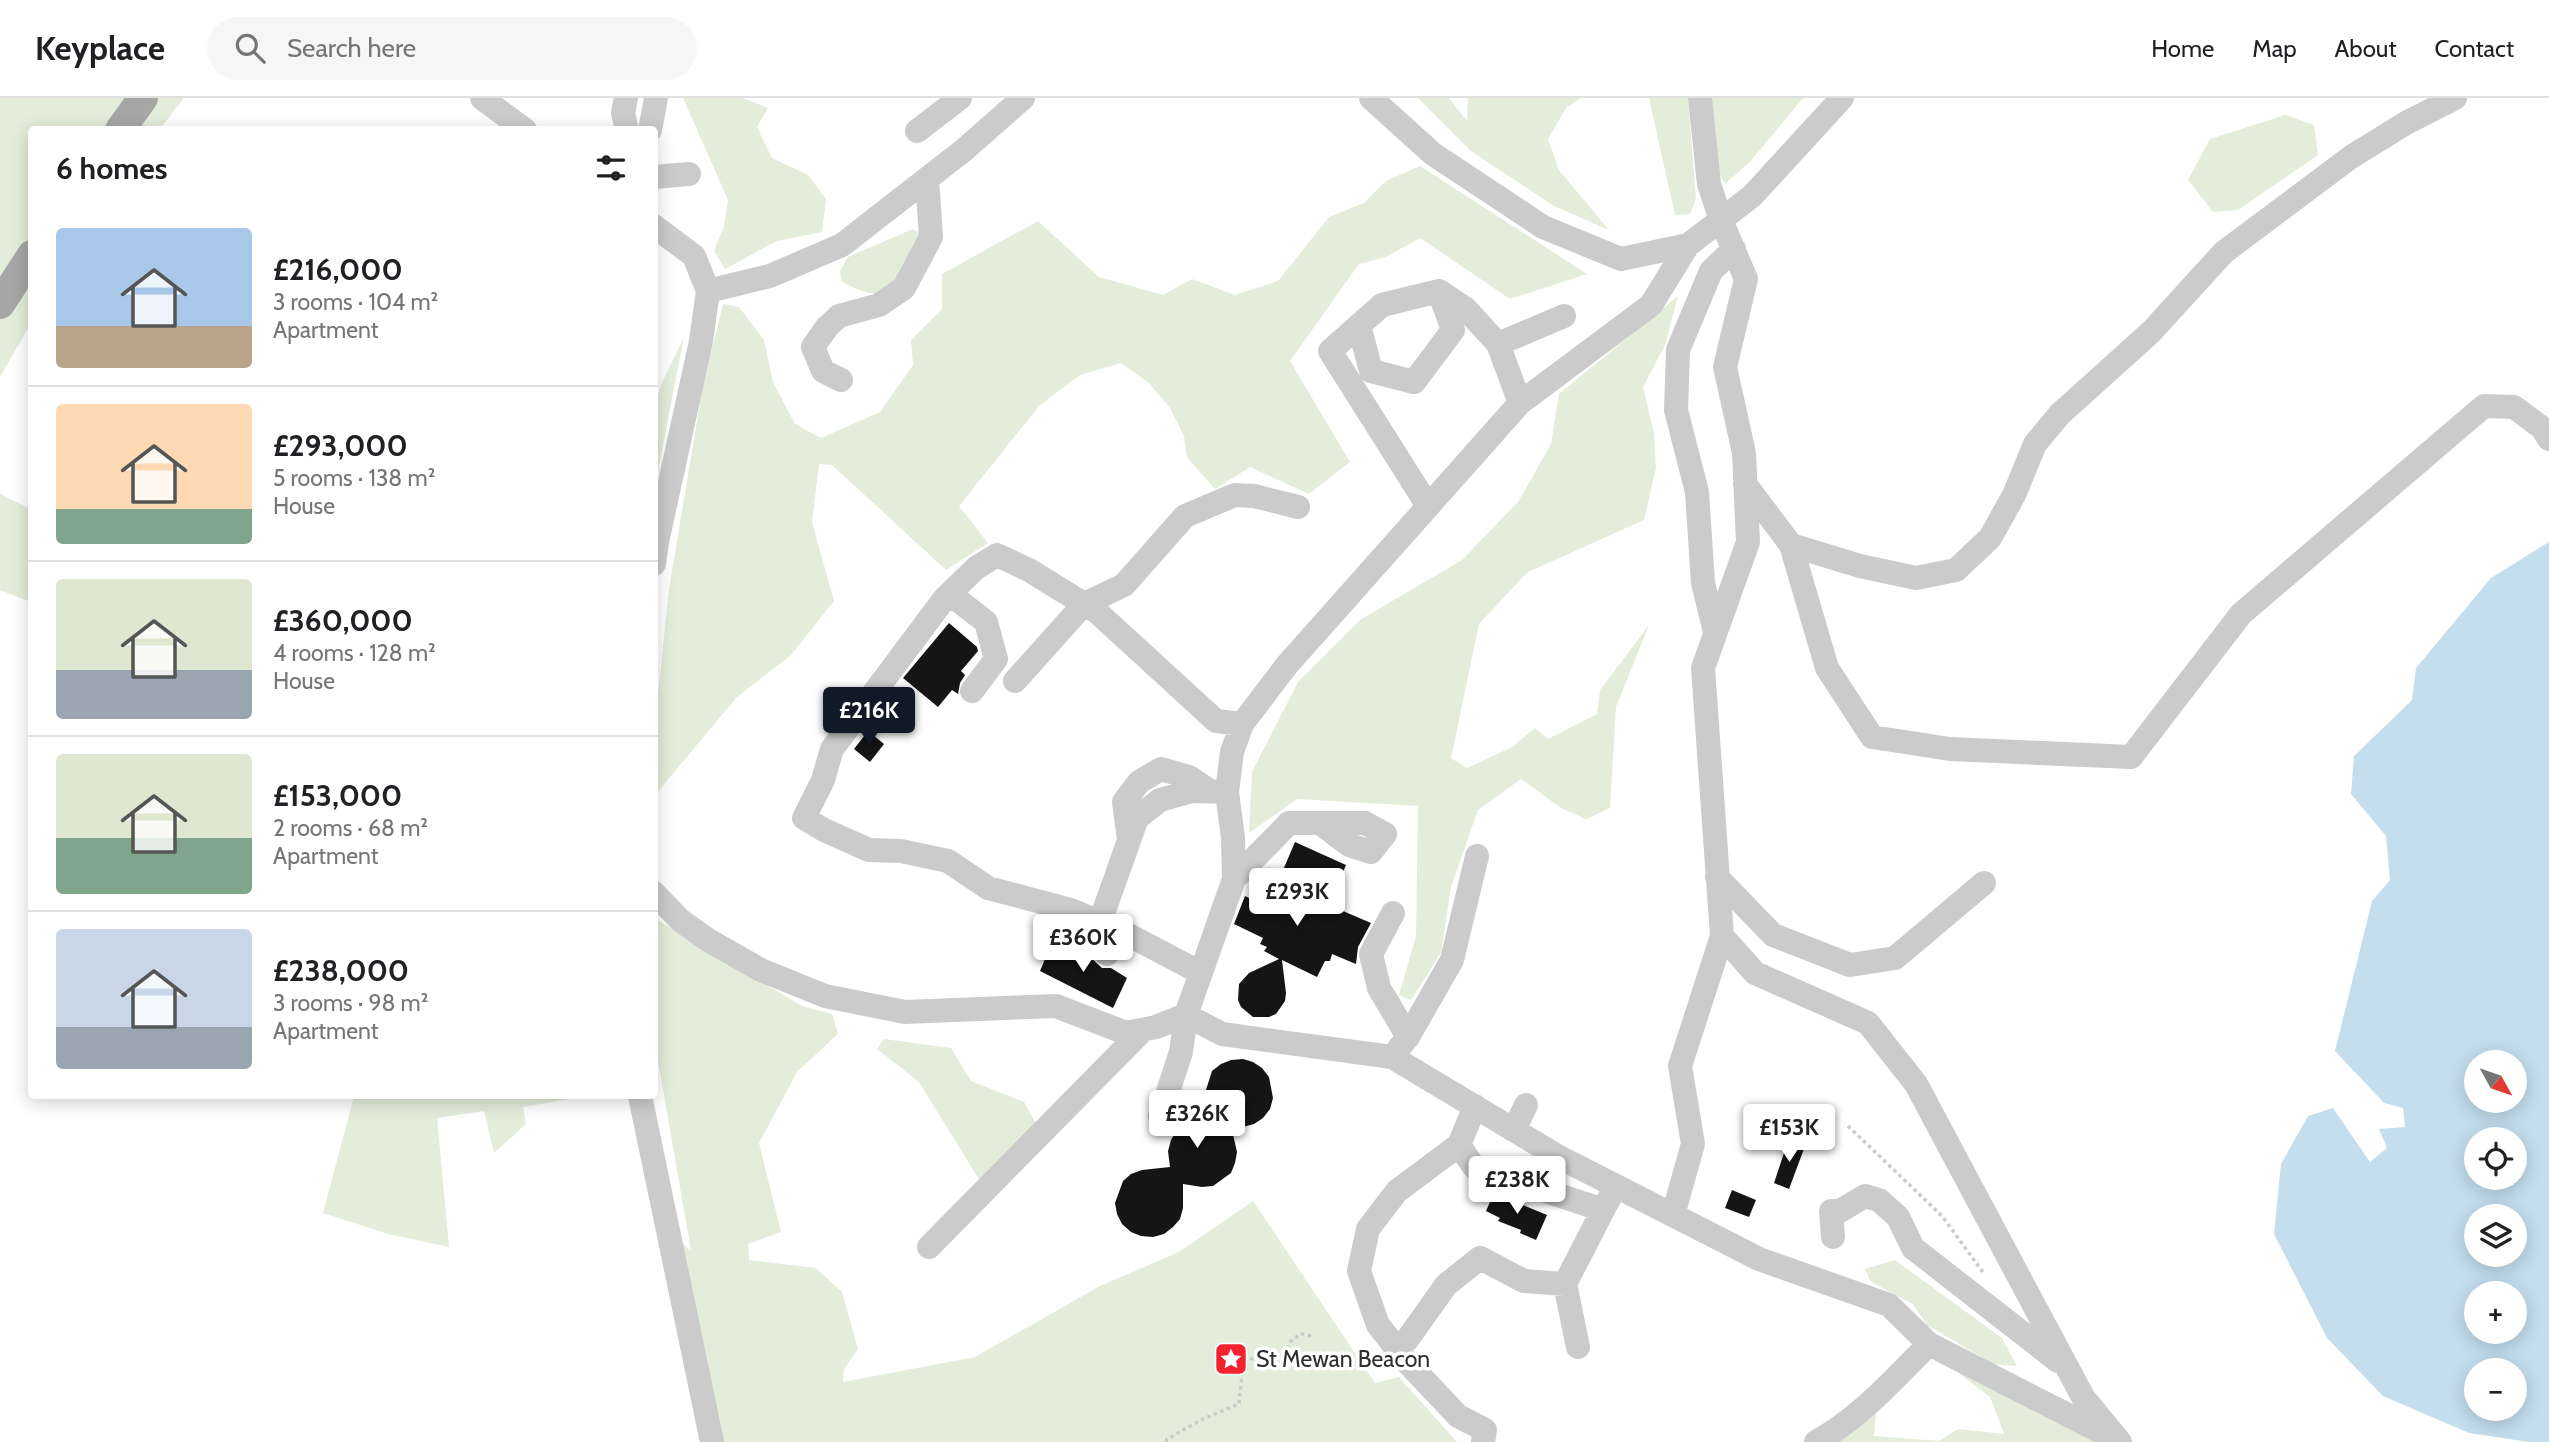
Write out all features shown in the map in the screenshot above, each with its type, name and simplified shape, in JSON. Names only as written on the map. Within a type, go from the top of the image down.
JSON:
[{"type":"main road","points":[[123,126],[142,98]]},
{"type":"main road","points":[[0,304],[28,261]]},
{"type":"street","points":[[482,98],[520,126]]},
{"type":"street","points":[[626,98],[623,113],[626,126]]},
{"type":"street","points":[[651,126],[656,98]]},
{"type":"street","points":[[917,131],[960,98]]},
{"type":"street","points":[[708,291],[770,276],[842,244],[928,179],[1023,98]]},
{"type":"street","points":[[1371,98],[1433,154],[1543,228],[1621,259],[1688,245]]},
{"type":"street","points":[[1673,1215],[1693,1144],[1680,1066],[1722,936],[1703,668],[1748,542],[1744,453],[1725,367],[1746,279],[1709,184],[1700,98]]},
{"type":"street","points":[[1160,1116],[1181,1052],[1186,1016],[1234,879],[1233,838],[1219,792],[1242,724],[1287,665],[1520,403],[1651,305],[1688,245],[1752,196],[1842,98]]},
{"type":"street","points":[[1791,545],[1860,566],[1916,578],[1955,570],[1990,538],[2014,495],[2035,444],[2060,414],[2151,332],[2224,252],[2351,157],[2406,123],[2455,98]]},
{"type":"street","points":[[658,177],[689,174]]},
{"type":"street","points":[[841,380],[823,371],[813,347],[827,327],[839,316],[879,304],[904,288],[930,237],[928,179]]},
{"type":"street","points":[[658,229],[694,256],[708,291],[701,341],[658,537]]},
{"type":"street","points":[[1716,632],[1703,583],[1698,492],[1676,410],[1678,350],[1711,271],[1734,250]]},
{"type":"street","points":[[1428,506],[1330,351],[1382,304],[1438,291],[1466,309],[1498,344],[1520,403]]},
{"type":"street","points":[[1359,324],[1371,371],[1415,382],[1453,330],[1438,291]]},
{"type":"street","points":[[1498,344],[1564,316]]},
{"type":"street","points":[[1745,484],[1791,545],[1827,668],[1872,737],[1950,749],[2131,757],[2241,614],[2484,406],[2514,407],[2542,428],[2549,439]]},
{"type":"street","points":[[1016,681],[1084,604],[1124,585],[1185,516],[1235,495],[1254,496],[1298,508]]},
{"type":"street","points":[[1201,973],[1071,910],[988,888],[948,861],[901,851],[869,850],[804,818],[823,780],[832,749],[950,594],[976,568],[997,555],[1029,570],[1097,612],[1216,721],[1242,724]]},
{"type":"street","points":[[950,594],[986,622],[996,660],[972,691]]},
{"type":"street","points":[[1107,954],[1100,922],[1130,844],[1137,818],[1160,800],[1192,791],[1219,792]]},
{"type":"street","points":[[1234,879],[1289,823],[1320,823]]},
{"type":"street","points":[[1392,1057],[1408,1037],[1452,960],[1477,856]]},
{"type":"street","points":[[1717,877],[1773,935],[1850,964],[1895,958],[1984,883]]},
{"type":"street","points":[[658,897],[680,920],[708,940],[761,970],[825,996],[905,1012],[1056,1006],[1126,1032],[1156,1027],[1186,1016],[1222,1034],[1392,1057],[1559,1157],[1759,1259],[1889,1305],[1929,1344],[2119,1441]]},
{"type":"street","points":[[1393,912],[1371,954],[1379,988],[1408,1037]]},
{"type":"street","points":[[1722,936],[1755,972],[1867,1023],[1916,1084],[2082,1397],[2119,1441]]},
{"type":"street","points":[[929,1247],[1143,1030]]},
{"type":"street","points":[[640,1099],[712,1442]]},
{"type":"street","points":[[1514,1130],[1526,1105]]},
{"type":"street","points":[[1475,1106],[1459,1144],[1397,1191],[1368,1229],[1359,1271],[1378,1325],[1458,1416],[1485,1430],[1483,1442]]},
{"type":"street","points":[[1459,1144],[1474,1167],[1603,1210]]},
{"type":"street","points":[[1578,1347],[1565,1284],[1616,1186]]},
{"type":"street","points":[[1833,1237],[1831,1211],[1840,1211],[1865,1196],[1879,1200],[1898,1217],[1913,1248],[2067,1367]]},
{"type":"street","points":[[1396,1348],[1408,1340],[1446,1285],[1480,1258],[1524,1281],[1565,1284]]},
{"type":"street","points":[[1816,1442],[1836,1431],[1929,1344]]},
{"type":"path","points":[[1848,1126],[1942,1216],[1988,1280]]},
{"type":"path","points":[[1166,1442],[1167,1438],[1203,1419],[1239,1404],[1239,1388],[1243,1374],[1240,1367],[1257,1355],[1264,1358],[1277,1357],[1288,1350],[1292,1339],[1302,1334],[1312,1336]]},
{"type":"green space","points":[[0,98],[134,98],[115,126],[28,126],[28,328],[0,377]]},
{"type":"green space","points":[[143,98],[184,98],[162,126],[123,126]]},
{"type":"green space","points":[[683,98],[743,98],[768,108],[757,127],[772,158],[808,175],[826,199],[822,232],[777,241],[725,269],[714,251],[724,226],[728,200]]},
{"type":"green space","points":[[1418,98],[1449,98],[1467,121],[1468,98],[1581,98],[1566,108],[1548,139],[1559,170],[1609,230],[1554,206],[1471,151]]},
{"type":"green space","points":[[1649,98],[1688,98],[1696,199],[1690,214],[1675,215]]},
{"type":"green space","points":[[1711,98],[1803,98],[1750,162],[1725,184],[1715,166]]},
{"type":"green space","points":[[2285,115],[2314,125],[2318,155],[2238,210],[2213,212],[2188,180],[2210,139]]},
{"type":"green space","points":[[1420,166],[1587,274],[1510,299],[1420,238],[1386,257],[1359,264],[1290,361],[1350,462],[1309,494],[1250,467],[1215,489],[1187,457],[1184,436],[1170,408],[1149,383],[1121,363],[1080,375],[1039,406],[959,506],[988,543],[946,570],[832,465],[819,464],[812,522],[834,601],[791,655],[736,698],[658,791],[658,696],[669,589],[703,385],[723,304],[739,307],[764,340],[773,382],[795,424],[821,438],[880,412],[913,365],[911,340],[942,309],[942,274],[1038,221],[1099,277],[1163,295],[1192,279],[1235,295],[1278,281],[1329,217],[1364,203],[1386,181]]},
{"type":"green space","points":[[913,229],[923,235],[910,266],[896,287],[886,293],[875,294],[841,281],[840,271],[848,257]]},
{"type":"green space","points":[[1678,296],[1665,345],[1643,387],[1654,433],[1656,468],[1644,520],[1528,572],[1479,624],[1451,758],[1467,768],[1512,747],[1535,728],[1548,739],[1597,714],[1600,690],[1649,625],[1616,707],[1610,808],[1586,819],[1561,808],[1521,779],[1478,810],[1451,887],[1441,953],[1411,1000],[1399,995],[1416,936],[1418,806],[1297,799],[1249,833],[1252,772],[1298,682],[1360,620],[1462,560],[1518,502],[1551,444],[1559,394]]},
{"type":"green space","points":[[684,337],[658,471],[658,396]]},
{"type":"green space","points":[[0,494],[28,508],[28,601],[0,590]]},
{"type":"green space","points":[[658,920],[802,1006],[832,1014],[838,1034],[797,1072],[759,1143],[781,1232],[748,1244],[749,1260],[816,1268],[842,1292],[858,1349],[844,1369],[843,1382],[975,1357],[1100,1286],[1179,1252],[1253,1201],[1375,1383],[1399,1377],[1457,1442],[712,1442],[667,1228],[691,1251],[658,1060]]},
{"type":"green space","points":[[884,1039],[951,1048],[971,1081],[1024,1102],[1037,1125],[980,1181],[919,1082],[877,1049]]},
{"type":"green space","points":[[353,1099],[570,1099],[523,1107],[526,1124],[494,1153],[484,1111],[437,1118],[449,1247],[388,1234],[323,1213]]},
{"type":"green space","points":[[1895,1260],[2002,1338],[2017,1366],[1993,1364],[1927,1325],[1913,1304],[1871,1282],[1865,1269]]},
{"type":"green space","points":[[1957,1372],[2103,1442],[1834,1442],[1876,1414],[1874,1436],[1939,1441],[1958,1429],[2004,1434],[1990,1397]]},
{"type":"water","points":[[2549,542],[2549,1442],[2529,1442],[2469,1433],[2383,1396],[2327,1338],[2274,1234],[2281,1164],[2308,1116],[2333,1108],[2370,1162],[2387,1148],[2379,1129],[2405,1127],[2403,1108],[2384,1103],[2335,1051],[2372,901],[2390,880],[2386,836],[2351,794],[2354,756],[2412,700],[2416,668],[2491,578]]},
{"type":"building","points":[[949,623],[977,647],[978,651],[961,671],[965,675],[958,694],[952,690],[938,707],[903,678]]},
{"type":"building","points":[[868,731],[884,744],[870,762],[854,749]]},
{"type":"building","points":[[1295,842],[1346,865],[1329,905],[1371,923],[1358,947],[1356,964],[1332,954],[1330,961],[1325,961],[1317,977],[1282,960],[1285,1001],[1276,1014],[1253,1017],[1241,1007],[1238,1000],[1239,984],[1249,973],[1279,959],[1264,951],[1267,947],[1260,944],[1263,938],[1234,924],[1245,896],[1251,899],[1257,889],[1272,896]]},
{"type":"building","points":[[1052,942],[1090,957],[1102,968],[1111,968],[1127,978],[1113,1008],[1040,971]]},
{"type":"building","points":[[1243,1059],[1262,1068],[1269,1077],[1273,1098],[1270,1109],[1263,1118],[1254,1124],[1232,1130],[1237,1152],[1231,1173],[1213,1186],[1183,1184],[1180,1219],[1164,1234],[1153,1237],[1131,1232],[1122,1224],[1115,1203],[1123,1181],[1142,1170],[1170,1167],[1168,1151],[1177,1130],[1186,1123],[1209,1116],[1205,1093],[1212,1071],[1231,1060]]},
{"type":"building","points":[[1788,1141],[1805,1146],[1789,1189],[1774,1183]]},
{"type":"building","points":[[1732,1190],[1756,1200],[1749,1217],[1725,1208]]},
{"type":"building","points":[[1494,1193],[1547,1215],[1536,1240],[1520,1233],[1521,1230],[1498,1221],[1500,1218],[1486,1211]]},
{"type":"place","name":"St Mewan Beacon","points":[[1231,1359]]}]
